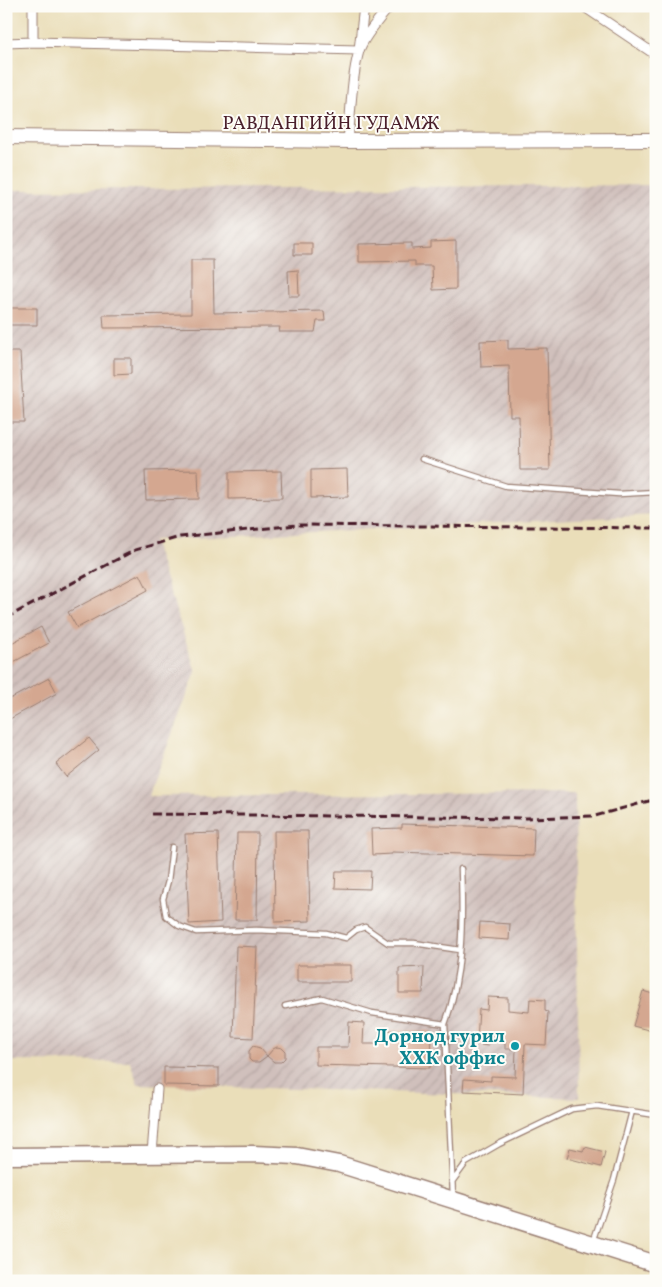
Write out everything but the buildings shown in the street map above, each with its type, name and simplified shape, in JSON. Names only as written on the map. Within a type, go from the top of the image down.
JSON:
[{"type":"highway","points":[[6,1156],[152,1154],[297,1156],[339,1164],[656,1264]]},
{"type":"main road","name":"РАВДАНГИЙН ГУДАМЖ","points":[[6,137],[348,141],[656,140]]},
{"type":"street","points":[[33,6],[33,42]]},
{"type":"street","points":[[348,141],[364,6]]},
{"type":"street","points":[[359,50],[390,6]]},
{"type":"street","points":[[583,6],[656,54]]},
{"type":"street","points":[[6,43],[33,42],[359,50]]},
{"type":"street","points":[[152,1154],[157,1089]]},
{"type":"lane","points":[[422,459],[506,486],[619,494],[656,492]]},
{"type":"lane","points":[[172,847],[168,881],[163,900],[166,916],[179,926],[196,932],[256,930],[326,933],[346,938],[356,930],[365,927],[388,944],[414,943],[460,950]]},
{"type":"lane","points":[[453,1200],[445,1024],[451,1008],[460,950],[461,869]]},
{"type":"lane","points":[[285,1006],[322,998],[380,1015],[445,1024]]},
{"type":"lane","points":[[452,1182],[466,1163],[499,1144],[572,1109],[597,1106],[656,1115]]},
{"type":"lane","points":[[592,1243],[614,1180],[632,1110]]},
{"type":"shaded area","points":[[656,185],[656,515],[153,540],[196,672],[148,796],[575,793],[579,1098],[138,1084],[130,1062],[6,1061],[6,190]]},
{"type":"railway","points":[[6,618],[135,550],[180,537],[297,525],[656,528]]},
{"type":"railway","points":[[152,814],[527,818],[595,816],[656,799]]},
{"type":"place","name":"Дорнод гурил ХХК оффис","points":[[515,1046]]}]
